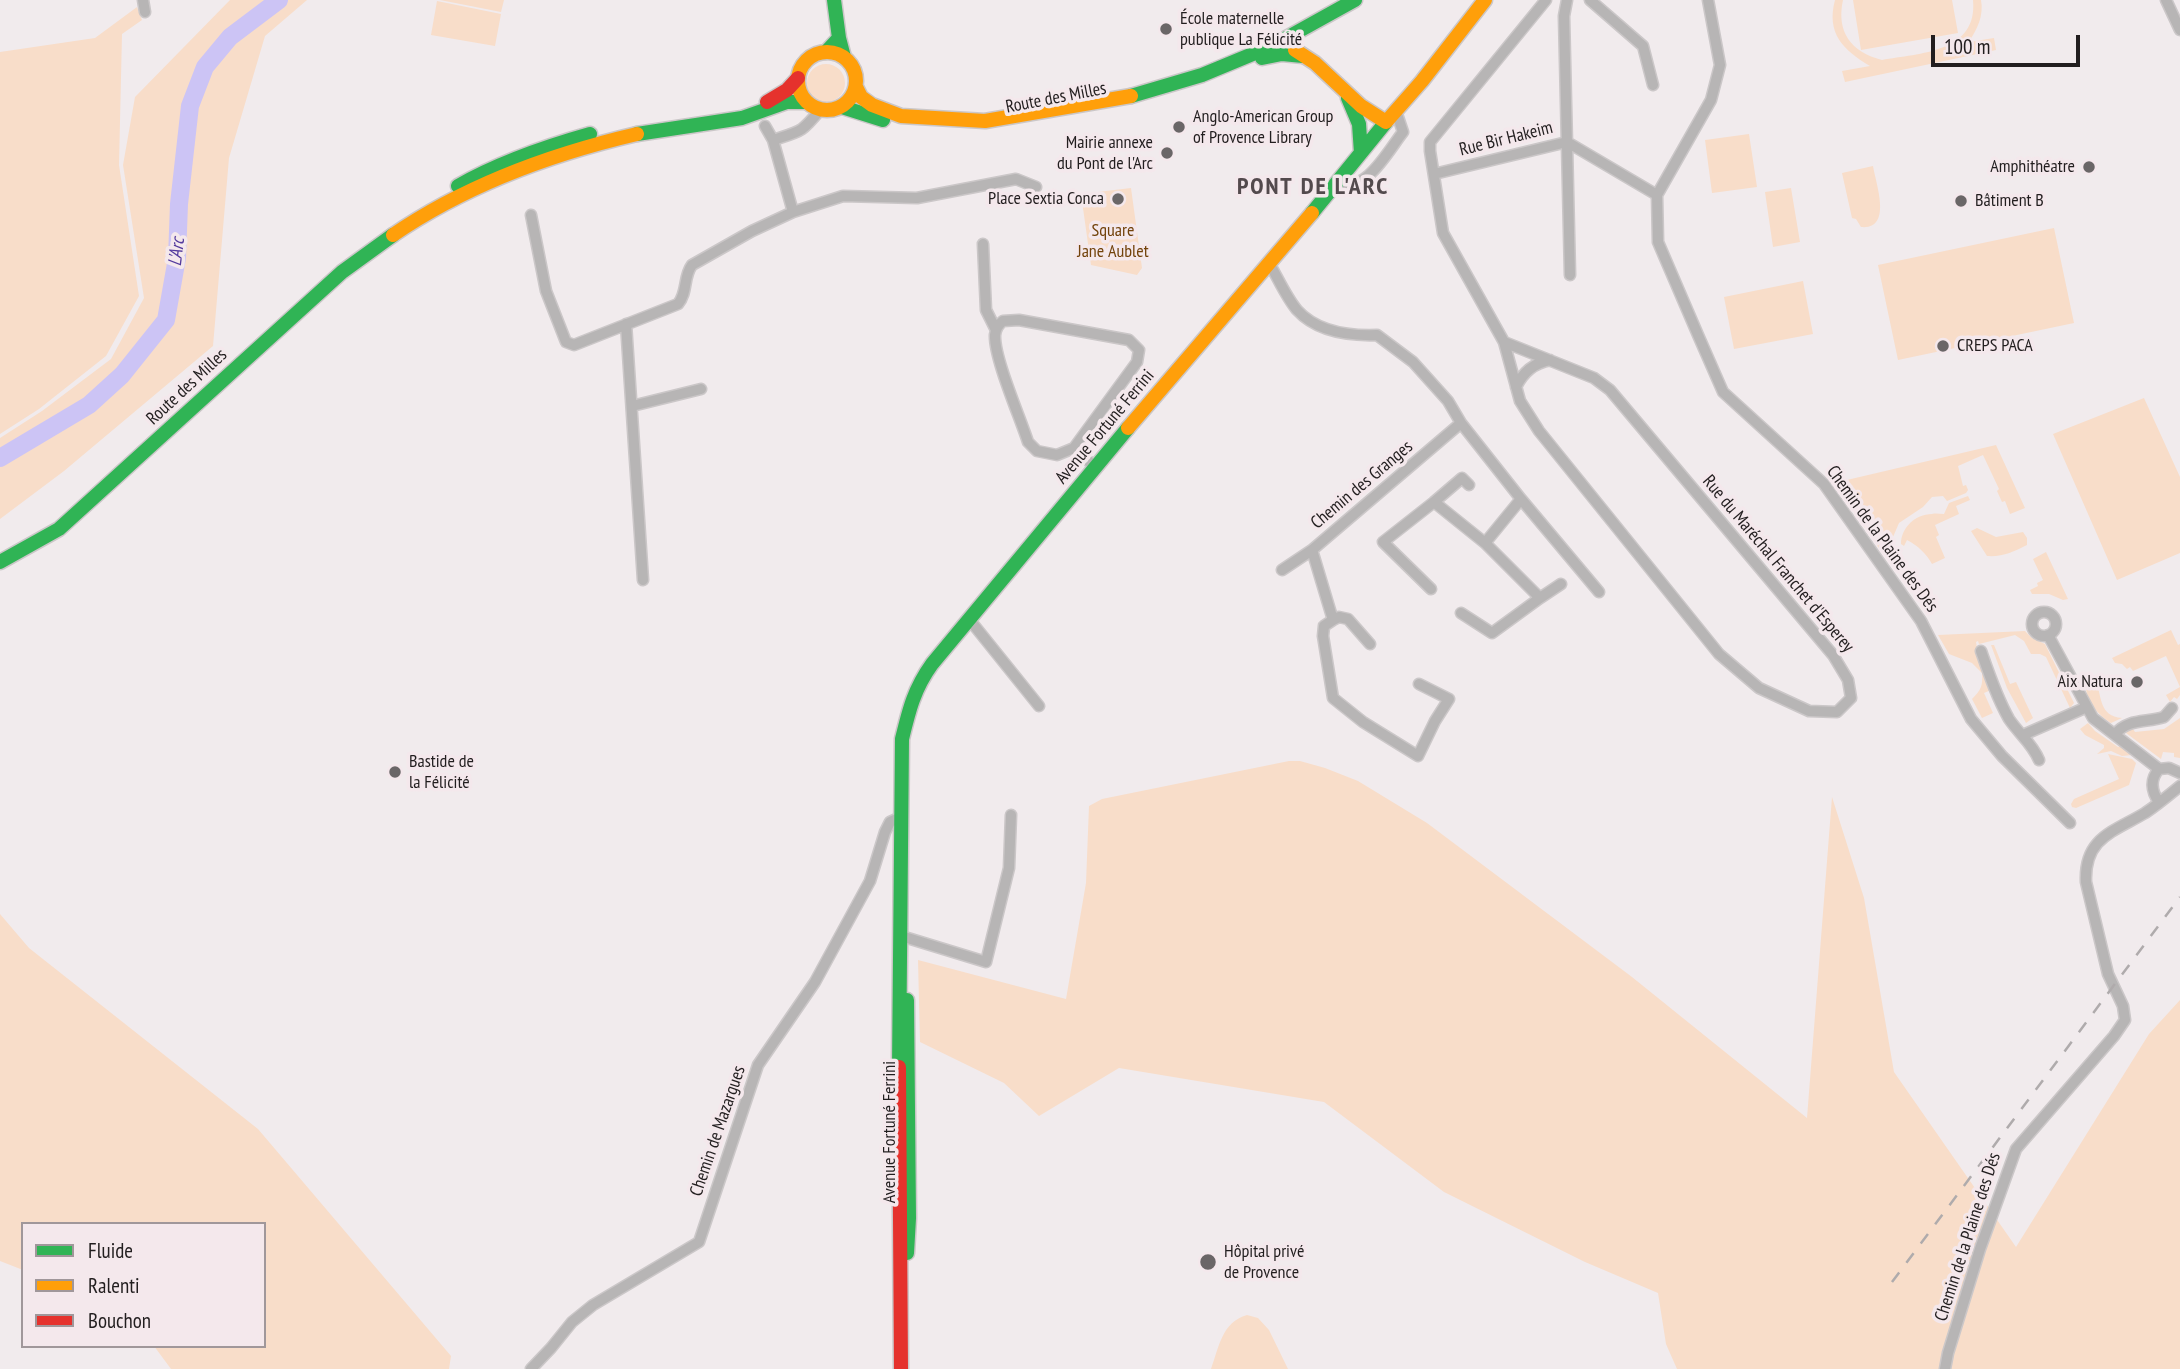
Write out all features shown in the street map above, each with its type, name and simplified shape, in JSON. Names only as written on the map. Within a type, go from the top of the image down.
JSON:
[{"type":"main road","points":[[834,0],[845,57]]},
{"type":"main road","name":"Route des Milles","points":[[842,107],[900,125],[987,130],[1182,88],[1272,50],[1355,0]]},
{"type":"main road","name":"Avenue Fortuné Ferrini","points":[[901,1369],[909,1227],[909,1031],[901,936],[902,739],[910,703],[922,678],[1095,467],[1338,183],[1485,0]]},
{"type":"main road","points":[[1309,59],[1306,46],[1309,35],[1320,20]]},
{"type":"main road","points":[[827,52],[839,33]]},
{"type":"main road","points":[[1272,50],[1292,48],[1309,59],[1361,106],[1391,116]]},
{"type":"main road","points":[[827,52],[845,57],[856,76],[856,87],[849,102],[832,111],[813,109],[799,91],[798,78],[801,68],[816,54],[827,52]]},
{"type":"main road","name":"Route des Milles","points":[[396,233],[425,206],[467,180],[529,153],[625,126],[758,106],[773,100],[798,78]]},
{"type":"main road","name":"Route des Milles","points":[[856,87],[861,97],[872,105],[901,116],[985,121],[1052,116]]},
{"type":"main road","points":[[1343,89],[1358,117],[1361,153]]},
{"type":"main road","name":"Route des Milles","points":[[0,562],[60,529],[342,272],[396,233],[445,204],[518,169],[581,147],[641,133],[742,118],[787,102],[813,109]]},
{"type":"street","points":[[143,0],[145,12]]},
{"type":"street","points":[[1504,342],[1443,233],[1430,142],[1546,0]]},
{"type":"street","points":[[1567,0],[1564,16],[1570,275]]},
{"type":"street","points":[[1590,0],[1643,46],[1653,85]]},
{"type":"street","points":[[1657,195],[1710,100],[1714,88],[1720,65],[1708,0]]},
{"type":"street","points":[[2166,0],[2180,30]]},
{"type":"street","points":[[773,140],[808,126],[813,109]]},
{"type":"street","points":[[1338,183],[1359,184],[1372,172],[1402,132],[1391,116]]},
{"type":"street","points":[[765,126],[773,140],[793,212]]},
{"type":"street","name":"Rue Bir Hakeim","points":[[1434,174],[1567,142],[1657,195]]},
{"type":"street","points":[[531,215],[546,291],[566,342],[574,345],[678,304],[684,297],[686,272],[692,265],[752,231],[793,212],[843,196],[916,198],[1016,179],[1036,187]]},
{"type":"street","name":"Chemin de la Plaine des Dés","points":[[1657,195],[1658,242],[1723,391],[1824,484],[1921,621],[1971,719],[2003,756],[2070,823]]},
{"type":"street","points":[[983,244],[986,310],[996,330]]},
{"type":"street","points":[[1269,263],[1297,309],[1318,327],[1354,336],[1377,335],[1413,362],[1448,401],[1461,423],[1521,499],[1599,592]]},
{"type":"street","points":[[1019,320],[1129,340],[1139,350],[1137,362],[1074,448],[1058,455],[1037,451],[1028,442],[995,339],[996,330],[1003,321],[1019,320]]},
{"type":"street","points":[[626,324],[643,580]]},
{"type":"street","name":"Rue du Maréchal Franchet d'Esperey","points":[[1504,342],[1594,378],[1610,390],[1833,655],[1848,680],[1851,698],[1838,712],[1809,711],[1759,688],[1718,654],[1539,431],[1520,401],[1504,342]]},
{"type":"street","points":[[1516,387],[1522,376],[1538,362],[1551,360]]},
{"type":"street","points":[[632,406],[701,389]]},
{"type":"street","name":"Chemin des Granges","points":[[1282,570],[1312,550],[1461,423]]},
{"type":"street","points":[[1074,448],[1095,467]]},
{"type":"street","points":[[1431,589],[1383,542],[1462,478],[1469,485]]},
{"type":"street","points":[[1485,542],[1521,499]]},
{"type":"street","points":[[1434,502],[1485,542],[1540,598]]},
{"type":"street","points":[[1312,550],[1332,620]]},
{"type":"street","points":[[1461,613],[1492,633],[1561,584]]},
{"type":"street","points":[[1370,645],[1348,619],[1339,617],[1324,626],[1323,636],[1333,698],[1363,722],[1418,756],[1449,699],[1419,684]]},
{"type":"street","points":[[970,620],[1039,706]]},
{"type":"street","points":[[2048,635],[2093,718],[2160,769],[2169,768],[2180,774]]},
{"type":"street","points":[[1981,651],[2010,720],[2035,750],[2039,760]]},
{"type":"street","points":[[2023,735],[2087,707]]},
{"type":"street","points":[[2115,734],[2123,726],[2133,722],[2164,717],[2172,708]]},
{"type":"street","points":[[2160,769],[2152,782],[2160,802],[2180,786]]},
{"type":"street","name":"Chemin de la Plaine des Dés","points":[[1945,1369],[1980,1249],[2016,1149],[2125,1020],[2123,1006],[2108,974],[2085,868],[2092,850],[2101,838],[2160,802]]},
{"type":"street","points":[[901,936],[986,962],[1009,868],[1011,815]]},
{"type":"street","name":"Chemin de Mazargues","points":[[531,1369],[572,1322],[593,1306],[699,1242],[758,1065],[815,982],[870,881],[890,822],[901,817]]},
{"type":"green space","points":[[230,0],[307,0],[265,36],[229,158],[213,346],[64,471],[0,519],[0,438],[42,411],[111,359],[144,298],[123,165],[135,97]]},
{"type":"green space","points":[[440,0],[504,0],[501,12]]},
{"type":"green space","points":[[1835,0],[1843,0],[1842,22],[1848,39],[1862,52],[1882,60],[1928,52],[1956,40],[1966,31],[1972,18],[1973,0],[1981,0],[1982,11],[1969,42],[1994,38],[1996,50],[1845,82],[1842,71],[1870,66],[1852,54],[1839,39],[1833,22]]},
{"type":"green space","points":[[1853,0],[1952,0],[1958,33],[1861,50]]},
{"type":"green space","points":[[437,1],[501,14],[495,46],[431,35]]},
{"type":"green space","points":[[137,7],[142,20],[122,34],[119,165],[139,296],[106,356],[39,409],[0,434],[0,52],[95,38]]},
{"type":"green space","points":[[826,64],[839,70],[845,83],[839,96],[826,102],[813,96],[807,83],[813,70]]},
{"type":"green space","points":[[1749,134],[1757,187],[1712,193],[1705,140]]},
{"type":"green space","points":[[1873,166],[1880,214],[1871,226],[1861,227],[1856,219],[1852,218],[1842,173]]},
{"type":"green space","name":"Square Jane Aublet","points":[[1131,188],[1142,268],[1137,275],[1091,265],[1081,194]]},
{"type":"green space","points":[[1791,188],[1800,242],[1773,247],[1765,192]]},
{"type":"green space","points":[[2054,228],[2074,323],[1898,360],[1878,265]]},
{"type":"green space","points":[[1803,281],[1813,334],[1734,349],[1724,297]]},
{"type":"green space","points":[[2144,398],[2180,477],[2180,553],[2117,580],[2053,434]]},
{"type":"green space","points":[[1996,445],[2025,508],[2010,514],[2005,501],[2002,502],[1983,455],[1958,466],[1963,486],[1966,485],[1968,490],[1966,493],[1947,501],[1943,496],[1932,497],[1923,507],[1899,523],[1893,537],[1894,553],[1891,557],[1885,557],[1834,483]]},
{"type":"green space","points":[[1968,496],[1970,500],[1956,506],[1959,514],[1935,525],[1939,535],[1936,537],[1945,558],[1932,564],[1911,542],[1907,540],[1904,546],[1901,544],[1906,527],[1915,519],[1920,516],[1944,514],[1949,503]]},
{"type":"green space","points":[[1977,528],[1996,537],[2023,532],[2027,545],[2008,554],[1987,556],[1971,531]]},
{"type":"green space","points":[[2046,552],[2068,599],[2063,600],[2049,594],[2032,594],[2030,590],[2043,580],[2033,559]]},
{"type":"green space","points":[[2171,630],[2178,645],[2180,644],[2180,687],[2166,656],[2133,671],[2130,667],[2127,669],[2122,664],[2115,663],[2112,658]]},
{"type":"green space","points":[[2025,631],[2045,644],[2074,703],[2070,708],[2046,657],[2031,654],[2024,641],[2015,635],[1979,644],[1978,641],[1978,654],[1991,690],[1984,693],[1993,713],[1982,718],[1972,699],[1981,688],[1982,673],[1972,663],[1949,654],[1938,635]]},
{"type":"green space","points":[[1991,645],[1994,645],[2010,684],[2016,682],[2033,718],[2026,723],[2007,688]]},
{"type":"green space","points":[[2096,681],[2105,710],[2122,718],[2111,723],[2094,708],[2086,687]]},
{"type":"green space","points":[[2180,687],[2180,695],[2170,702],[2166,695]]},
{"type":"green space","points":[[2180,718],[2180,758],[2174,757],[2174,753],[2163,752],[2161,759],[2126,733],[2131,726],[2135,732],[2164,729]]},
{"type":"green space","points":[[2088,723],[2095,731],[2118,747],[2122,745],[2132,755],[2122,756],[2111,751],[2097,754],[2104,745],[2085,735],[2080,729]]},
{"type":"green space","points":[[2108,754],[2132,759],[2136,763],[2129,785],[2076,808],[2072,807],[2074,799],[2119,779]]},
{"type":"green space","points":[[1289,761],[1325,768],[1358,781],[1427,823],[1632,977],[1807,1118],[1832,797],[1864,898],[1894,1072],[2016,1247],[2149,1034],[2180,1000],[2180,1369],[1677,1369],[1666,1344],[1658,1293],[1585,1262],[1444,1192],[1324,1102],[1119,1068],[1039,1116],[1004,1083],[920,1042],[918,960],[1066,999],[1086,883],[1089,806],[1102,799]]},
{"type":"green space","points":[[0,914],[29,948],[258,1129],[451,1356],[449,1369],[171,1369],[155,1348],[266,1348],[266,1222],[21,1222],[21,1269],[0,1261]]},
{"type":"green space","points":[[1247,1315],[1258,1318],[1269,1330],[1288,1369],[1211,1369],[1227,1329],[1239,1318]]},
{"type":"waterway","name":"L'Arc","points":[[0,458],[89,405],[122,375],[166,320],[177,258],[179,204],[190,106],[205,67],[230,37],[279,0]]},
{"type":"railway","points":[[1892,1282],[2180,897]]},
{"type":"traffic: fast","points":[[834,0],[844,57]]},
{"type":"traffic: fast","points":[[1131,96],[1202,75],[1272,46],[1355,0]]},
{"type":"traffic: fast","points":[[826,52],[839,38]]},
{"type":"traffic: fast","points":[[1262,58],[1282,54],[1303,56]]},
{"type":"traffic: fast","points":[[1348,98],[1359,124],[1361,153]]},
{"type":"traffic: fast","points":[[637,134],[742,118],[787,102],[806,102]]},
{"type":"traffic: fast","points":[[842,107],[883,120]]},
{"type":"traffic: fast","points":[[1312,213],[1386,122]]},
{"type":"traffic: fast","points":[[458,186],[523,156],[590,134]]},
{"type":"traffic: fast","points":[[0,562],[59,529],[342,272],[393,235]]},
{"type":"traffic: fast","points":[[899,1067],[902,739],[913,700],[932,664],[1128,428]]},
{"type":"traffic: fast","points":[[907,1000],[907,1253]]},
{"type":"traffic: slow","points":[[1295,50],[1315,63],[1361,106],[1386,122],[1422,81],[1485,0]]},
{"type":"traffic: slow","points":[[821,52],[833,52],[848,60],[856,75],[856,81],[856,87],[848,102],[833,110],[821,110],[806,102],[798,87],[798,75],[806,60],[821,52]]},
{"type":"traffic: slow","points":[[856,87],[861,97],[872,105],[901,116],[985,121],[1131,96]]},
{"type":"traffic: slow","points":[[393,235],[450,201],[510,173],[573,151],[637,134]]},
{"type":"traffic: slow","points":[[1128,428],[1312,213]]},
{"type":"traffic: jam","points":[[767,102],[787,90],[798,78]]},
{"type":"traffic: jam","points":[[899,1067],[901,1369]]},
{"type":"place","name":"École maternelle publique La Félicité","points":[[1166,29]]},
{"type":"place","name":"Anglo-American Group of Provence Library","points":[[1179,127]]},
{"type":"place","name":"Mairie annexe du Pont de l'Arc","points":[[1167,153]]},
{"type":"place","name":"Amphithéatre","points":[[2089,167]]},
{"type":"place","name":"Place Sextia Conca","points":[[1118,199]]},
{"type":"place","name":"Bâtiment B","points":[[1961,201]]},
{"type":"place","name":"CREPS PACA","points":[[1943,346]]},
{"type":"place","name":"Aix Natura","points":[[2137,682]]},
{"type":"place","name":"Bastide de la Félicité","points":[[395,772]]},
{"type":"place","name":"Hôpital privé de Provence","points":[[1208,1262]]},
{"type":"district","name":"PONT DE L'ARC","points":[[1313,187]]}]
